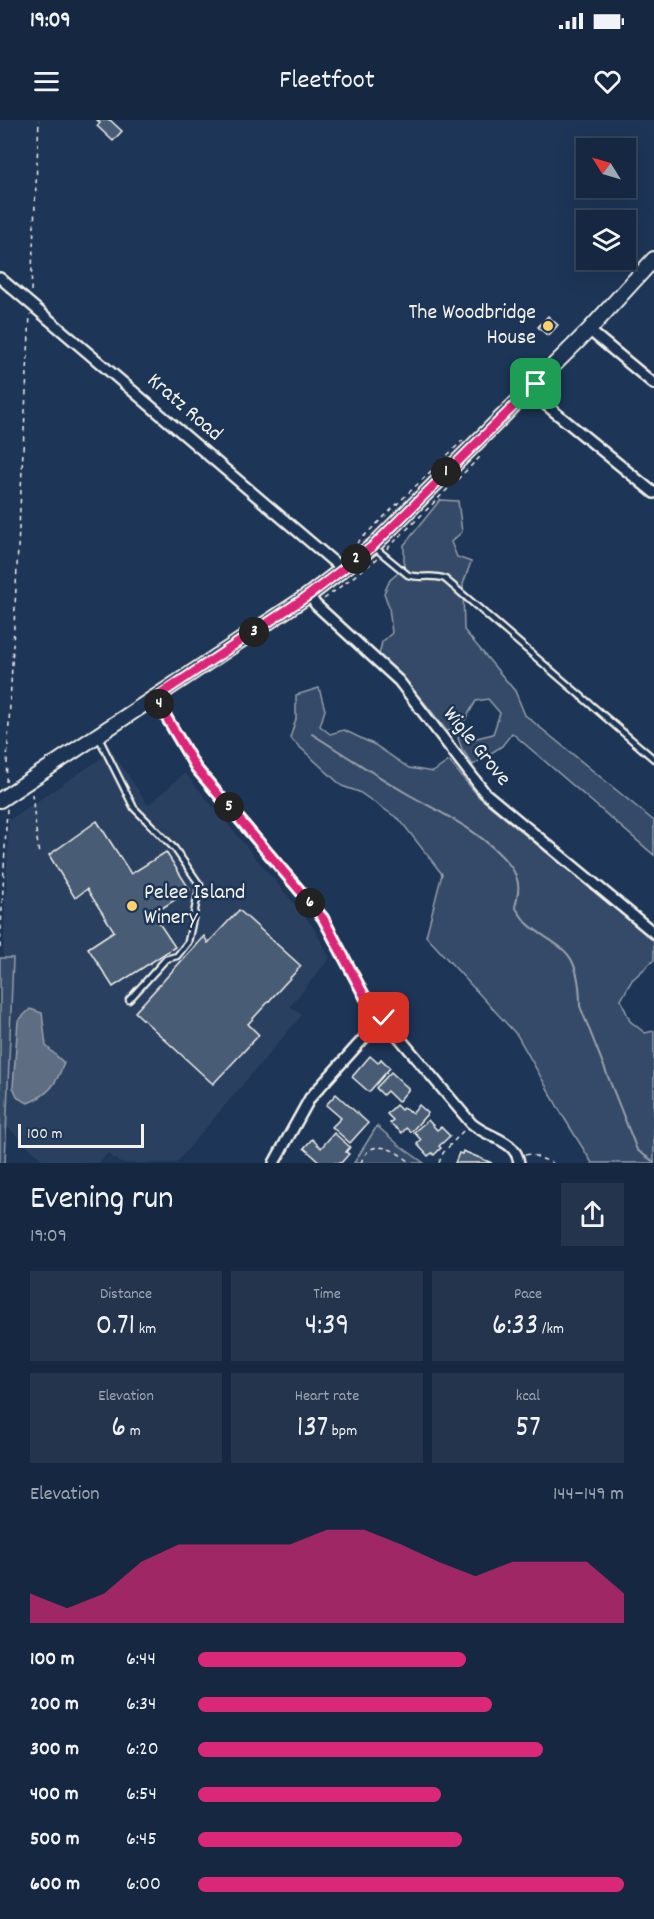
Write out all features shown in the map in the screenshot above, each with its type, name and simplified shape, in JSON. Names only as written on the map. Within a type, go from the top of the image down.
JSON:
[{"type":"main road","points":[[3,798],[309,595],[373,546],[530,391],[654,259]]},
{"type":"street","name":"Kratz Road","points":[[0,278],[342,570]]},
{"type":"street","points":[[589,330],[654,384]]},
{"type":"street","points":[[530,391],[654,493]]},
{"type":"street","name":"Wigle Grove","points":[[309,595],[316,605],[399,681],[485,793],[654,933]]},
{"type":"street","points":[[155,698],[196,768],[323,918],[365,997],[471,1123],[483,1132],[509,1144],[519,1160]]},
{"type":"street","points":[[274,1163],[310,1098],[384,1018]]},
{"type":"lane","points":[[373,546],[408,575],[413,577],[438,576],[445,579],[654,759]]},
{"type":"lane","points":[[97,735],[134,808],[175,849],[200,885],[188,942],[177,956],[166,959],[129,1000]]},
{"type":"path","points":[[0,948],[3,798],[39,120]]},
{"type":"path","points":[[350,549],[462,440],[481,438]]},
{"type":"path","points":[[27,782],[32,792],[39,856]]},
{"type":"path","points":[[439,1163],[453,1140],[471,1123]]},
{"type":"path","points":[[361,1163],[370,1150],[378,1147],[390,1148],[411,1163]]},
{"type":"path","points":[[519,1160],[530,1154],[553,1163]]},
{"type":"shaded area","points":[[440,500],[458,501],[462,532],[451,542],[457,557],[471,562],[463,584],[464,630],[515,691],[525,715],[654,821],[654,855],[512,733],[502,746],[473,765],[462,749],[458,738],[466,732],[473,739],[493,734],[500,713],[488,699],[476,701],[460,728],[447,731],[424,702],[379,655],[382,642],[392,633],[389,607],[384,593],[390,580],[404,568],[404,545]]},
{"type":"shaded area","points":[[319,688],[325,710],[320,726],[330,734],[344,730],[375,745],[409,768],[433,772],[449,761],[479,797],[654,941],[654,960],[632,980],[621,1000],[630,1021],[645,1033],[654,1031],[654,1163],[592,1163],[517,1035],[426,936],[442,874],[400,820],[359,792],[342,786],[290,738],[296,719],[296,695]]},
{"type":"shaded area","points":[[112,751],[148,805],[185,773],[312,925],[330,958],[290,1006],[302,1015],[176,1163],[120,1163],[108,1153],[99,1163],[46,1163],[6,1126],[13,959],[3,958],[9,820]]},
{"type":"shaded area","points":[[0,958],[13,958],[5,1163],[0,1163]]},
{"type":"shaded area","points":[[30,1009],[42,1013],[46,1046],[64,1063],[58,1077],[47,1092],[28,1103],[18,1098],[13,1087],[18,1021]]},
{"type":"shaded area","points":[[377,1126],[399,1145],[424,1163],[354,1163]]},
{"type":"building","points":[[97,120],[110,120],[122,131],[113,141],[97,126],[100,123]]},
{"type":"building","name":"The Woodbridge House","points":[[548,316],[558,325],[548,336],[538,327]]},
{"type":"building","name":"Pelee Island Winery","points":[[97,821],[131,874],[166,852],[190,890],[153,914],[175,947],[113,987],[88,948],[114,931],[87,889],[75,898],[49,855]]},
{"type":"building","points":[[239,910],[301,966],[248,1024],[259,1035],[213,1084],[135,1012],[204,936],[208,943]]},
{"type":"building","points":[[370,1056],[378,1063],[381,1059],[390,1068],[369,1092],[352,1077]]},
{"type":"building","points":[[391,1072],[409,1089],[398,1102],[387,1091],[383,1095],[376,1088]]},
{"type":"building","points":[[336,1094],[368,1123],[350,1143],[332,1127],[341,1118],[326,1105]]},
{"type":"building","points":[[396,1105],[401,1110],[403,1108],[413,1113],[419,1105],[428,1113],[411,1132],[406,1128],[402,1133],[390,1123],[393,1120],[387,1114]]},
{"type":"building","points":[[428,1120],[437,1130],[441,1127],[450,1136],[439,1146],[441,1148],[434,1155],[432,1153],[428,1156],[417,1144],[421,1140],[414,1132]]},
{"type":"building","points":[[334,1133],[350,1147],[346,1152],[349,1154],[341,1163],[321,1163],[304,1148],[312,1139],[321,1148]]},
{"type":"building","points":[[463,1151],[492,1163],[455,1163],[459,1153],[462,1154]]},
{"type":"waterway","points":[[312,734],[476,834],[511,867],[518,887],[515,907],[526,922],[564,951],[573,963],[579,984],[580,1006],[637,1150],[654,1162]]},
{"type":"place","name":"The Woodbridge House","points":[[548,326]]},
{"type":"place","name":"Pelee Island Winery","points":[[132,906]]},
{"type":"route","points":[[384,1018],[365,997],[323,918],[196,768],[155,698],[309,595],[373,546],[536,384]]}]
